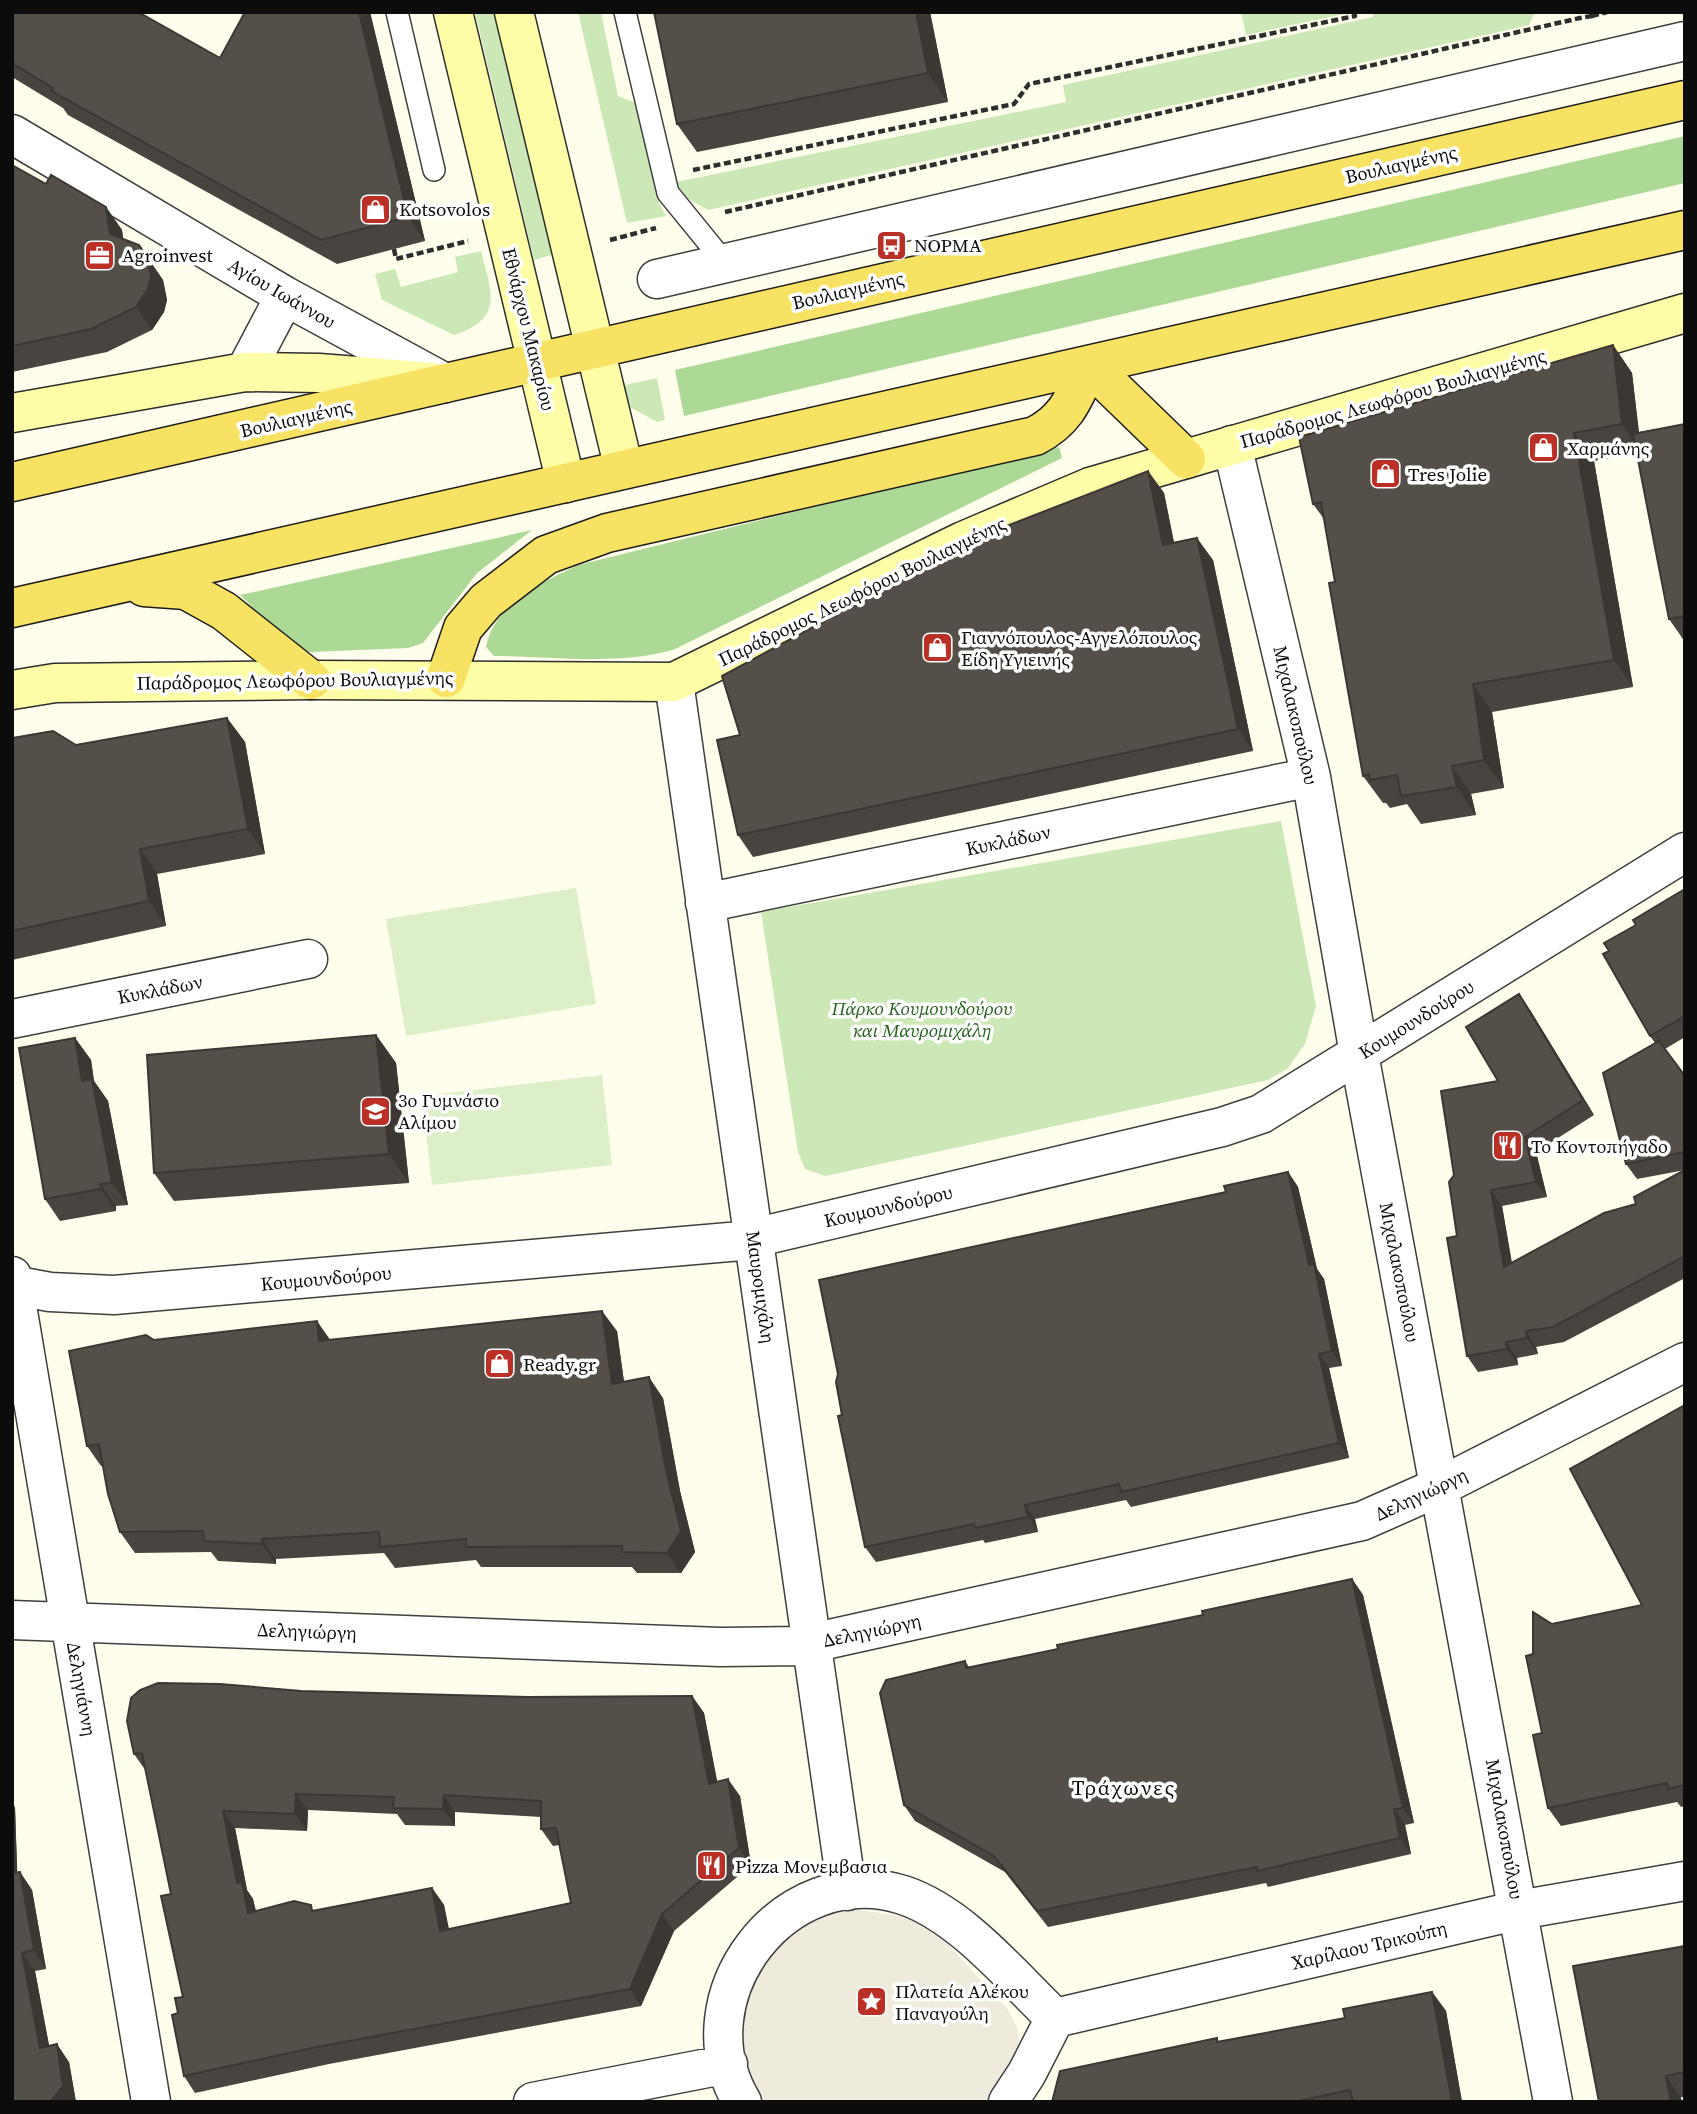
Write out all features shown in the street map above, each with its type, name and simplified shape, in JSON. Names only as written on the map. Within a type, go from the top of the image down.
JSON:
[{"type":"main road","name":"Βουλιαγμένης","points":[[12,482],[1685,100]]},
{"type":"main road","points":[[12,608],[1685,230]]},
{"type":"main road","points":[[1089,365],[1186,459]]},
{"type":"main road","points":[[446,678],[463,628],[486,601],[546,555],[607,533],[1035,436],[1050,428],[1068,411],[1089,365]]},
{"type":"main road","points":[[114,585],[186,590],[223,611],[311,680]]},
{"type":"street","name":"Εθνάρχου Μακαρίου","points":[[453,12],[566,482]]},
{"type":"street","points":[[514,12],[624,469]]},
{"type":"street","points":[[657,279],[1685,41]]},
{"type":"street","name":"Αγίου Ιωάννου","points":[[12,134],[285,296],[445,383]]},
{"type":"street","points":[[246,373],[285,296]]},
{"type":"street","name":"Παράδρομος Λεωφόρου Βουλιαγμένης","points":[[12,690],[55,682],[446,678],[674,682],[1028,512],[1090,487],[1685,313]]},
{"type":"street","points":[[12,413],[246,373],[319,373],[445,383]]},
{"type":"street","name":"Μιχαλακοπούλου","points":[[1232,445],[1311,777],[1359,1054],[1553,2102]]},
{"type":"street","name":"Μαυρομιχάλη","points":[[674,682],[847,1891]]},
{"type":"street","name":"Κυκλάδων","points":[[705,903],[1311,777]]},
{"type":"street","name":"Κουμουνδούρου","points":[[13,1282],[50,1292],[114,1295],[443,1268],[754,1238],[1222,1127],[1261,1114],[1685,852]]},
{"type":"street","name":"Κυκλάδων","points":[[12,1019],[308,959]]},
{"type":"street","name":"Δεληγιάννη","points":[[13,1282],[151,2102]]},
{"type":"street","name":"Δεληγιώργη","points":[[12,1620],[720,1647],[798,1646],[1362,1521],[1441,1486],[1685,1362]]},
{"type":"street","name":"Χαρίλαου Τρικούπη","points":[[1055,2018],[1519,1910],[1685,1881]]},
{"type":"street","points":[[742,2102],[728,2064],[723,2036],[727,1998],[733,1979],[753,1945],[766,1929],[800,1905],[847,1891],[870,1890],[901,1895],[939,1911],[1055,2018],[1009,2102]]},
{"type":"street","points":[[533,2102],[728,2064]]},
{"type":"lane","points":[[397,12],[434,170]]},
{"type":"lane","points":[[625,12],[668,193],[725,263]]},
{"type":"path","points":[[691,170],[1014,104],[1029,84],[1354,16],[1354,12]]},
{"type":"path","points":[[609,240],[1606,12]]},
{"type":"path","points":[[394,249],[396,259],[472,240]]},
{"type":"green space","points":[[475,12],[496,12],[552,255],[534,260]]},
{"type":"green space","points":[[578,12],[601,12],[618,96],[636,103],[660,205],[666,216],[627,223]]},
{"type":"green space","points":[[1241,12],[1349,12],[1349,13],[1246,35]]},
{"type":"green space","points":[[1373,12],[1535,12],[1529,25],[708,210],[688,199],[671,183],[1066,102],[1063,85],[1373,17]]},
{"type":"green space","points":[[1685,136],[1685,183],[684,416],[675,370]]},
{"type":"green space","points":[[481,251],[490,302],[488,312],[470,328],[454,335],[382,300],[375,274],[395,269],[401,287],[458,272],[455,257]]},
{"type":"green space","points":[[657,378],[665,420],[657,422],[612,397],[616,387]]},
{"type":"green space","points":[[1059,447],[1062,458],[675,649],[633,657],[586,659],[494,656],[486,647],[491,631],[509,606],[535,587],[578,565]]},
{"type":"green space","points":[[532,530],[477,573],[423,643],[408,648],[311,652],[296,650],[240,595]]},
{"type":"green space","name":"Πάρκο Κουμουνδούρου και Μαυρομιχάλη","points":[[1281,821],[1316,1006],[1305,1044],[1287,1069],[1268,1080],[825,1176],[805,1169],[798,1152],[761,912]]},
{"type":"green space","points":[[576,888],[596,1004],[406,1036],[386,919]]},
{"type":"green space","points":[[602,1075],[612,1165],[432,1185],[422,1096]]},
{"type":"shaded area","name":"Πλατεία Αλέκου Παναγούλη","points":[[846,1908],[900,1916],[920,1922],[946,1942],[1009,2011],[1017,2027],[1020,2043],[1016,2062],[987,2102],[753,2102],[738,2054],[740,2013],[761,1967],[788,1935],[826,1913]]},
{"type":"building","points":[[12,12],[138,12],[220,58],[245,12],[359,12],[408,217],[321,240],[51,91],[53,88],[12,63]]},
{"type":"building","points":[[654,12],[916,12],[928,73],[677,124]]},
{"type":"building","points":[[12,165],[46,184],[51,175],[106,207],[110,234],[139,245],[147,257],[151,277],[148,289],[136,307],[91,329],[12,346]]},
{"type":"building","points":[[1613,345],[1622,424],[1574,433],[1614,660],[1473,684],[1484,760],[1452,766],[1457,787],[1401,796],[1397,775],[1370,780],[1369,774],[1363,776],[1329,583],[1335,582],[1321,502],[1313,504],[1299,437]]},
{"type":"building","points":[[1685,424],[1685,616],[1669,619],[1633,434]]},
{"type":"building","points":[[1148,471],[1163,545],[1197,538],[1238,729],[738,835],[717,740],[740,735],[722,676],[986,534]]},
{"type":"building","points":[[227,718],[248,829],[140,849],[149,901],[12,931],[12,738],[53,731],[76,745]]},
{"type":"building","points":[[1685,889],[1685,1016],[1650,1036],[1603,954],[1609,951],[1604,943],[1636,925],[1633,920]]},
{"type":"building","points":[[1519,994],[1583,1100],[1525,1137],[1536,1182],[1491,1190],[1504,1267],[1604,1213],[1636,1204],[1634,1197],[1685,1170],[1685,1256],[1553,1327],[1526,1331],[1527,1338],[1506,1342],[1507,1349],[1467,1356],[1447,1238],[1457,1236],[1449,1182],[1454,1175],[1441,1091],[1498,1081],[1466,1027]]},
{"type":"building","points":[[376,1035],[389,1154],[154,1173],[147,1055]]},
{"type":"building","points":[[75,1038],[82,1081],[92,1079],[112,1183],[100,1184],[101,1189],[45,1199],[19,1048]]},
{"type":"building","points":[[1659,1041],[1685,1076],[1685,1152],[1626,1164],[1603,1073]]},
{"type":"building","points":[[1288,1172],[1309,1265],[1314,1264],[1332,1351],[1319,1354],[1339,1443],[1121,1492],[1119,1484],[1025,1505],[1028,1517],[975,1528],[974,1524],[865,1547],[838,1416],[842,1415],[836,1382],[838,1374],[819,1280],[1226,1192],[1224,1186]]},
{"type":"building","points":[[602,1311],[612,1384],[649,1377],[666,1470],[681,1531],[667,1553],[622,1552],[622,1546],[466,1547],[466,1539],[380,1547],[379,1532],[262,1539],[262,1544],[204,1541],[203,1531],[120,1532],[108,1494],[99,1444],[87,1446],[69,1351],[146,1335],[154,1340],[317,1321],[319,1341]]},
{"type":"building","points":[[1685,1405],[1685,1785],[1668,1789],[1667,1783],[1548,1808],[1533,1735],[1542,1733],[1526,1656],[1533,1654],[1533,1612],[1552,1624],[1642,1605],[1570,1469]]},
{"type":"building","points":[[1352,1579],[1403,1808],[1394,1809],[1400,1838],[1257,1871],[1257,1867],[1037,1911],[994,1856],[904,1805],[880,1693],[886,1680],[965,1661],[966,1668],[1058,1649],[1057,1645],[1203,1615],[1202,1611]]},
{"type":"building","points":[[158,1683],[220,1684],[301,1691],[528,1697],[692,1696],[709,1784],[728,1779],[739,1848],[662,1914],[630,1989],[317,2047],[184,2076],[172,2015],[178,2013],[175,1998],[183,1997],[161,1896],[171,1894],[142,1753],[134,1754],[127,1721],[131,1698],[140,1690]],"holes":[[[296,1794],[394,1797],[393,1808],[443,1809],[444,1795],[541,1801],[541,1829],[556,1828],[571,1903],[440,1931],[432,1888],[312,1911],[311,1905],[294,1901],[248,1913],[242,1882],[237,1883],[223,1811],[295,1814]]]},
{"type":"building","points":[[20,1872],[34,1950],[22,1953],[40,2048],[57,2044],[63,2086],[51,2101],[46,2102],[12,2102],[12,1873]]},
{"type":"building","points":[[1685,1946],[1685,2072],[1666,2076],[1671,2102],[1599,2102],[1573,1966]]},
{"type":"building","points":[[1432,1992],[1452,2102],[1353,2102],[1350,2090],[1294,2102],[1052,2102],[1060,2071],[1217,2038],[1217,2042],[1345,2018],[1343,2009]]},
{"type":"place","name":"Kotsovolos","points":[[376,209]]},
{"type":"place","name":"ΝΟΡΜΑ","points":[[891,245]]},
{"type":"place","name":"Agroinvest","points":[[99,255]]},
{"type":"place","name":"Χαρμάνης","points":[[1544,448]]},
{"type":"place","name":"Tres Jolie","points":[[1385,474]]},
{"type":"place","name":"Γιαννόπουλος-Αγγελόπουλος Είδη Υγιεινής","points":[[938,648]]},
{"type":"place","name":"3ο Γυμνάσιο Αλίμου","points":[[375,1111]]},
{"type":"place","name":"Το Κοντοπήγαδο","points":[[1508,1146]]},
{"type":"place","name":"Ready.gr","points":[[500,1364]]},
{"type":"place","name":"Pizza Μονεμβασια","points":[[712,1866]]},
{"type":"place","name":"Πλατεία Αλέκου Παναγούλη","points":[[872,2002]]},
{"type":"district","name":"Τράχωνες","points":[[1124,1788]]}]
